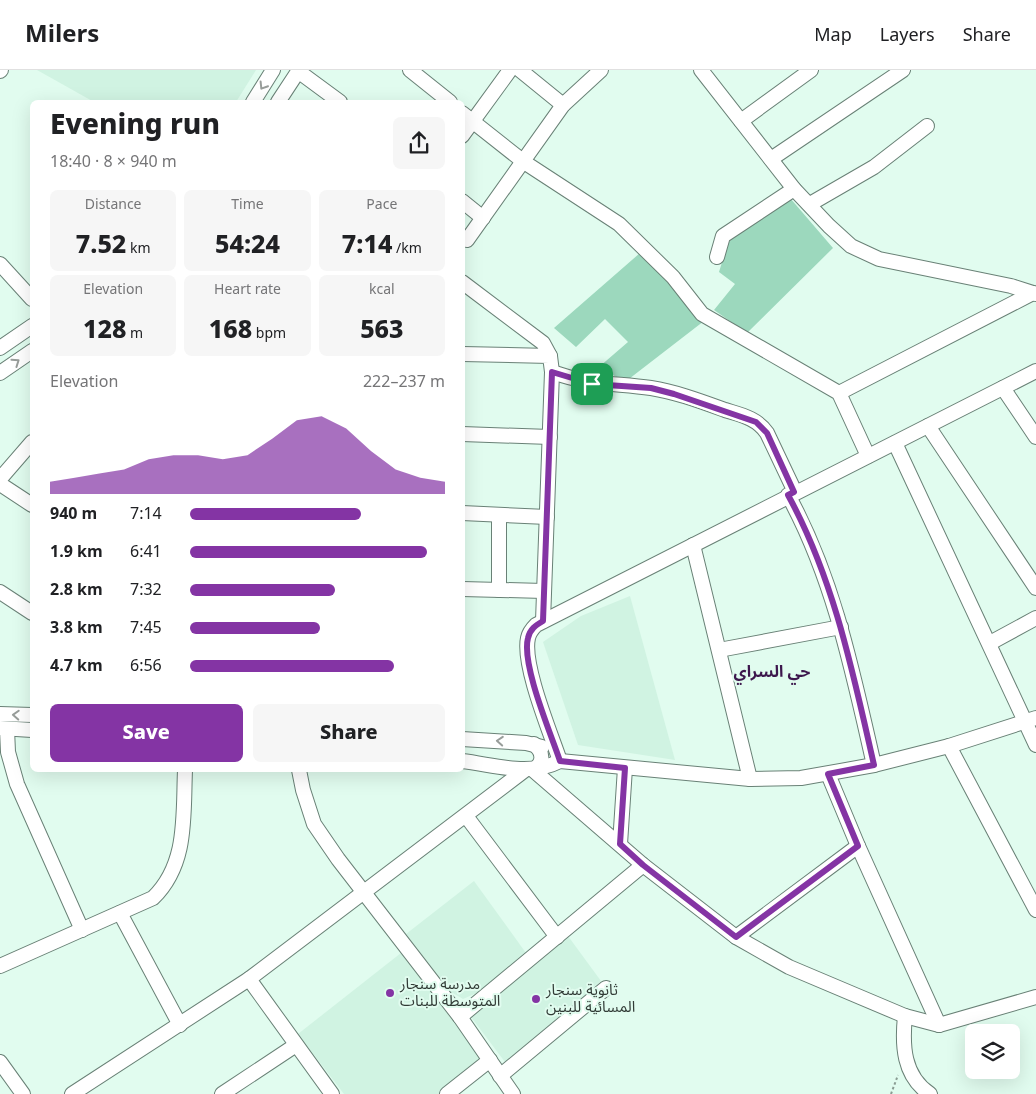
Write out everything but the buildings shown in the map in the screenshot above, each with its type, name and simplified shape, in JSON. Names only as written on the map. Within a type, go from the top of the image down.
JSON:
[{"type":"street","points":[[254,100],[273,70]]},
{"type":"street","points":[[410,70],[448,100]]},
{"type":"street","points":[[510,70],[468,117],[524,162],[619,224],[673,277],[702,314],[839,393],[868,456]]},
{"type":"street","points":[[520,70],[563,105]]},
{"type":"street","points":[[467,240],[563,105],[601,70]]},
{"type":"street","points":[[701,70],[794,189],[840,237],[868,255],[1034,294]]},
{"type":"street","points":[[741,121],[811,70]]},
{"type":"street","points":[[771,159],[903,70]]},
{"type":"street","points":[[279,100],[298,71],[337,100]]},
{"type":"street","points":[[810,204],[874,166],[927,126]]},
{"type":"street","points":[[717,257],[722,236],[794,189]]},
{"type":"street","points":[[465,203],[483,218]]},
{"type":"street","points":[[0,264],[30,297]]},
{"type":"street","points":[[465,284],[543,343],[550,356],[552,372],[543,621]]},
{"type":"street","points":[[839,393],[1034,294]]},
{"type":"street","points":[[0,348],[30,327]]},
{"type":"street","points":[[0,373],[30,351]]},
{"type":"street","points":[[465,354],[550,356]]},
{"type":"street","points":[[560,761],[534,683],[527,649],[530,632],[543,621],[1036,371]]},
{"type":"street","points":[[552,372],[592,384],[651,388],[674,394],[756,422],[767,433],[808,531],[841,627],[874,765]]},
{"type":"street","points":[[1003,388],[1036,437]]},
{"type":"street","points":[[928,426],[1036,588]]},
{"type":"street","points":[[465,434],[550,437]]},
{"type":"street","points":[[896,443],[990,643],[1030,720],[1036,745]]},
{"type":"street","points":[[0,479],[30,444]]},
{"type":"street","points":[[0,484],[30,504]]},
{"type":"street","points":[[465,513],[547,517]]},
{"type":"street","points":[[499,515],[499,590]]},
{"type":"street","points":[[693,545],[750,779]]},
{"type":"street","points":[[465,589],[544,591]]},
{"type":"street","points":[[0,592],[30,612]]},
{"type":"street","points":[[990,643],[1036,618]]},
{"type":"street","points":[[719,650],[841,627]]},
{"type":"street","points":[[0,714],[30,715]]},
{"type":"street","points":[[465,761],[529,770],[560,761],[750,779],[801,778],[874,765],[950,746],[1030,720]]},
{"type":"street","points":[[30,730],[4,728],[8,752],[17,784],[82,930]]},
{"type":"street","points":[[465,739],[534,744],[544,748],[560,761]]},
{"type":"street","points":[[72,1094],[249,979],[365,894],[466,816],[529,770],[539,765],[542,758],[540,750],[534,744]]},
{"type":"street","points":[[950,746],[1036,910]]},
{"type":"street","points":[[620,844],[625,768]]},
{"type":"street","points":[[529,770],[643,865],[736,937],[789,967],[905,1016],[939,1025],[1036,997]]},
{"type":"street","points":[[0,966],[153,898],[172,875],[182,841],[185,772]]},
{"type":"street","points":[[299,772],[314,824],[365,894],[460,1017],[513,1094]]},
{"type":"street","points":[[828,774],[858,846],[939,1025]]},
{"type":"street","points":[[466,816],[557,937]]},
{"type":"street","points":[[736,937],[858,846]]},
{"type":"street","points":[[460,1017],[643,865]]},
{"type":"street","points":[[120,913],[180,1025]]},
{"type":"street","points":[[249,979],[332,1094]]},
{"type":"street","points":[[500,1076],[606,988]]},
{"type":"street","points":[[905,1016],[905,1056],[918,1084],[930,1094]]},
{"type":"street","points":[[222,1094],[296,1045]]},
{"type":"street","points":[[447,1094],[490,1060]]},
{"type":"street","points":[[0,1062],[23,1094]]},
{"type":"shaded area","points":[[37,70],[256,70],[237,100],[90,100]]},
{"type":"shaded area","points":[[630,596],[675,760],[578,745],[543,642],[581,616]]},
{"type":"shaded area","points":[[474,881],[526,953],[479,992],[463,999],[451,992],[406,934]]},
{"type":"shaded area","name":"ثانوية سنجار المسائية للبنين","points":[[568,936],[601,981],[505,1062],[471,1017]]},
{"type":"shaded area","name":"مدرسة سنجار المتوسطة للبنات","points":[[401,953],[482,1059],[439,1094],[344,1094],[298,1034]]},
{"type":"green space","points":[[790,198],[833,248],[747,333],[714,310],[735,284],[719,272],[728,243],[735,235]]},
{"type":"green space","points":[[640,253],[704,321],[625,382],[599,367],[628,342],[605,319],[576,347],[554,328]]},
{"type":"place","name":"مدرسة سنجار المتوسطة للبنات","points":[[390,993]]},
{"type":"place","name":"ثانوية سنجار المسائية للبنين","points":[[536,999]]},
{"type":"district","name":"حي السراي","points":[[772,672]]},
{"type":"route","points":[[552,372],[592,384],[651,388],[696,400],[749,418],[762,426],[791,482],[794,492],[788,495],[808,531],[841,627],[853,672],[874,765],[828,774],[858,846],[736,937],[643,865],[620,844],[625,768],[560,761],[534,683],[527,643],[532,628],[543,621],[552,372]]}]
